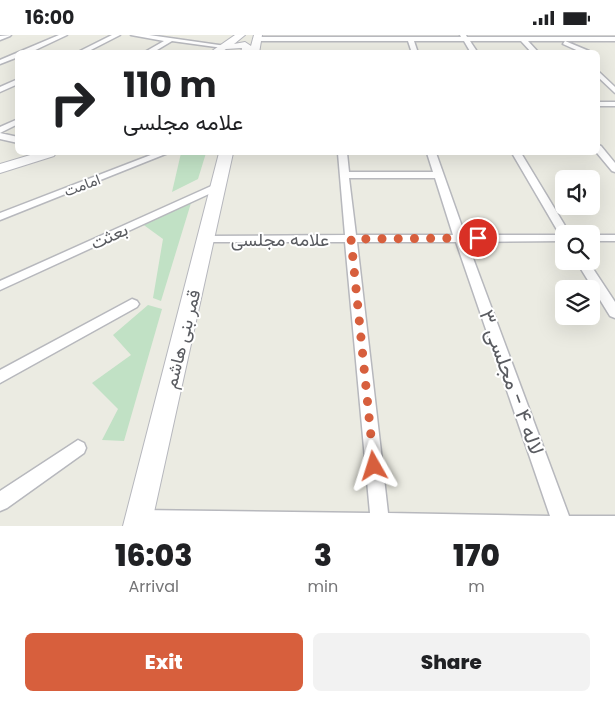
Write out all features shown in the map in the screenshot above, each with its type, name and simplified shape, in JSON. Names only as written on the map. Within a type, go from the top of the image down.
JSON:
[{"type":"street","points":[[0,38],[8,35]]},
{"type":"street","points":[[29,50],[64,35]]},
{"type":"street","points":[[85,50],[117,35]]},
{"type":"street","points":[[134,35],[225,49],[245,45],[246,50]]},
{"type":"street","points":[[152,50],[179,35]]},
{"type":"street","points":[[225,49],[241,35]]},
{"type":"street","points":[[605,35],[615,38]]},
{"type":"street","points":[[225,49],[254,37],[354,43],[465,37],[523,39],[615,38]]},
{"type":"street","points":[[254,37],[254,50]]},
{"type":"street","points":[[465,37],[473,50]]},
{"type":"street","points":[[584,37],[587,50]]},
{"type":"street","points":[[410,39],[414,50]]},
{"type":"street","points":[[523,39],[533,50]]},
{"type":"street","points":[[545,39],[564,43],[582,50]]},
{"type":"street","points":[[0,62],[15,55]]},
{"type":"street","points":[[600,75],[615,91]]},
{"type":"street","points":[[0,90],[15,82]]},
{"type":"street","points":[[600,104],[615,104]]},
{"type":"street","points":[[0,130],[15,122]]},
{"type":"street","points":[[0,136],[15,139]]},
{"type":"street","points":[[600,150],[615,169]]},
{"type":"street","points":[[0,162],[22,155]]},
{"type":"street","points":[[0,169],[43,155]]},
{"type":"street","name":"امامت","points":[[0,217],[158,155]]},
{"type":"street","name":"قمر بنی هاشم","points":[[138,522],[226,155]]},
{"type":"street","points":[[342,155],[380,523]]},
{"type":"street","name":"لاله ۴ - مجلسی ۳","points":[[433,155],[460,239],[564,525]]},
{"type":"street","points":[[518,155],[560,225]]},
{"type":"street","points":[[344,175],[440,175]]},
{"type":"street","name":"بعثت","points":[[0,286],[218,186]]},
{"type":"street","name":"علامه مجلسی","points":[[207,239],[555,238]]},
{"type":"street","points":[[600,238],[615,238]]},
{"type":"street","points":[[588,270],[615,313]]},
{"type":"street","points":[[0,377],[132,304]]},
{"type":"street","points":[[0,502],[78,448]]},
{"type":"street","points":[[138,522],[615,526]]},
{"type":"green space","points":[[181,155],[205,155],[198,179],[172,192]]},
{"type":"green space","points":[[191,203],[161,301],[153,298],[163,239],[141,223]]},
{"type":"green space","points":[[148,305],[162,309],[124,441],[102,440],[118,409],[92,383],[131,355],[113,335]]},
{"type":"route","points":[[374,466],[351,239],[478,238]]}]
